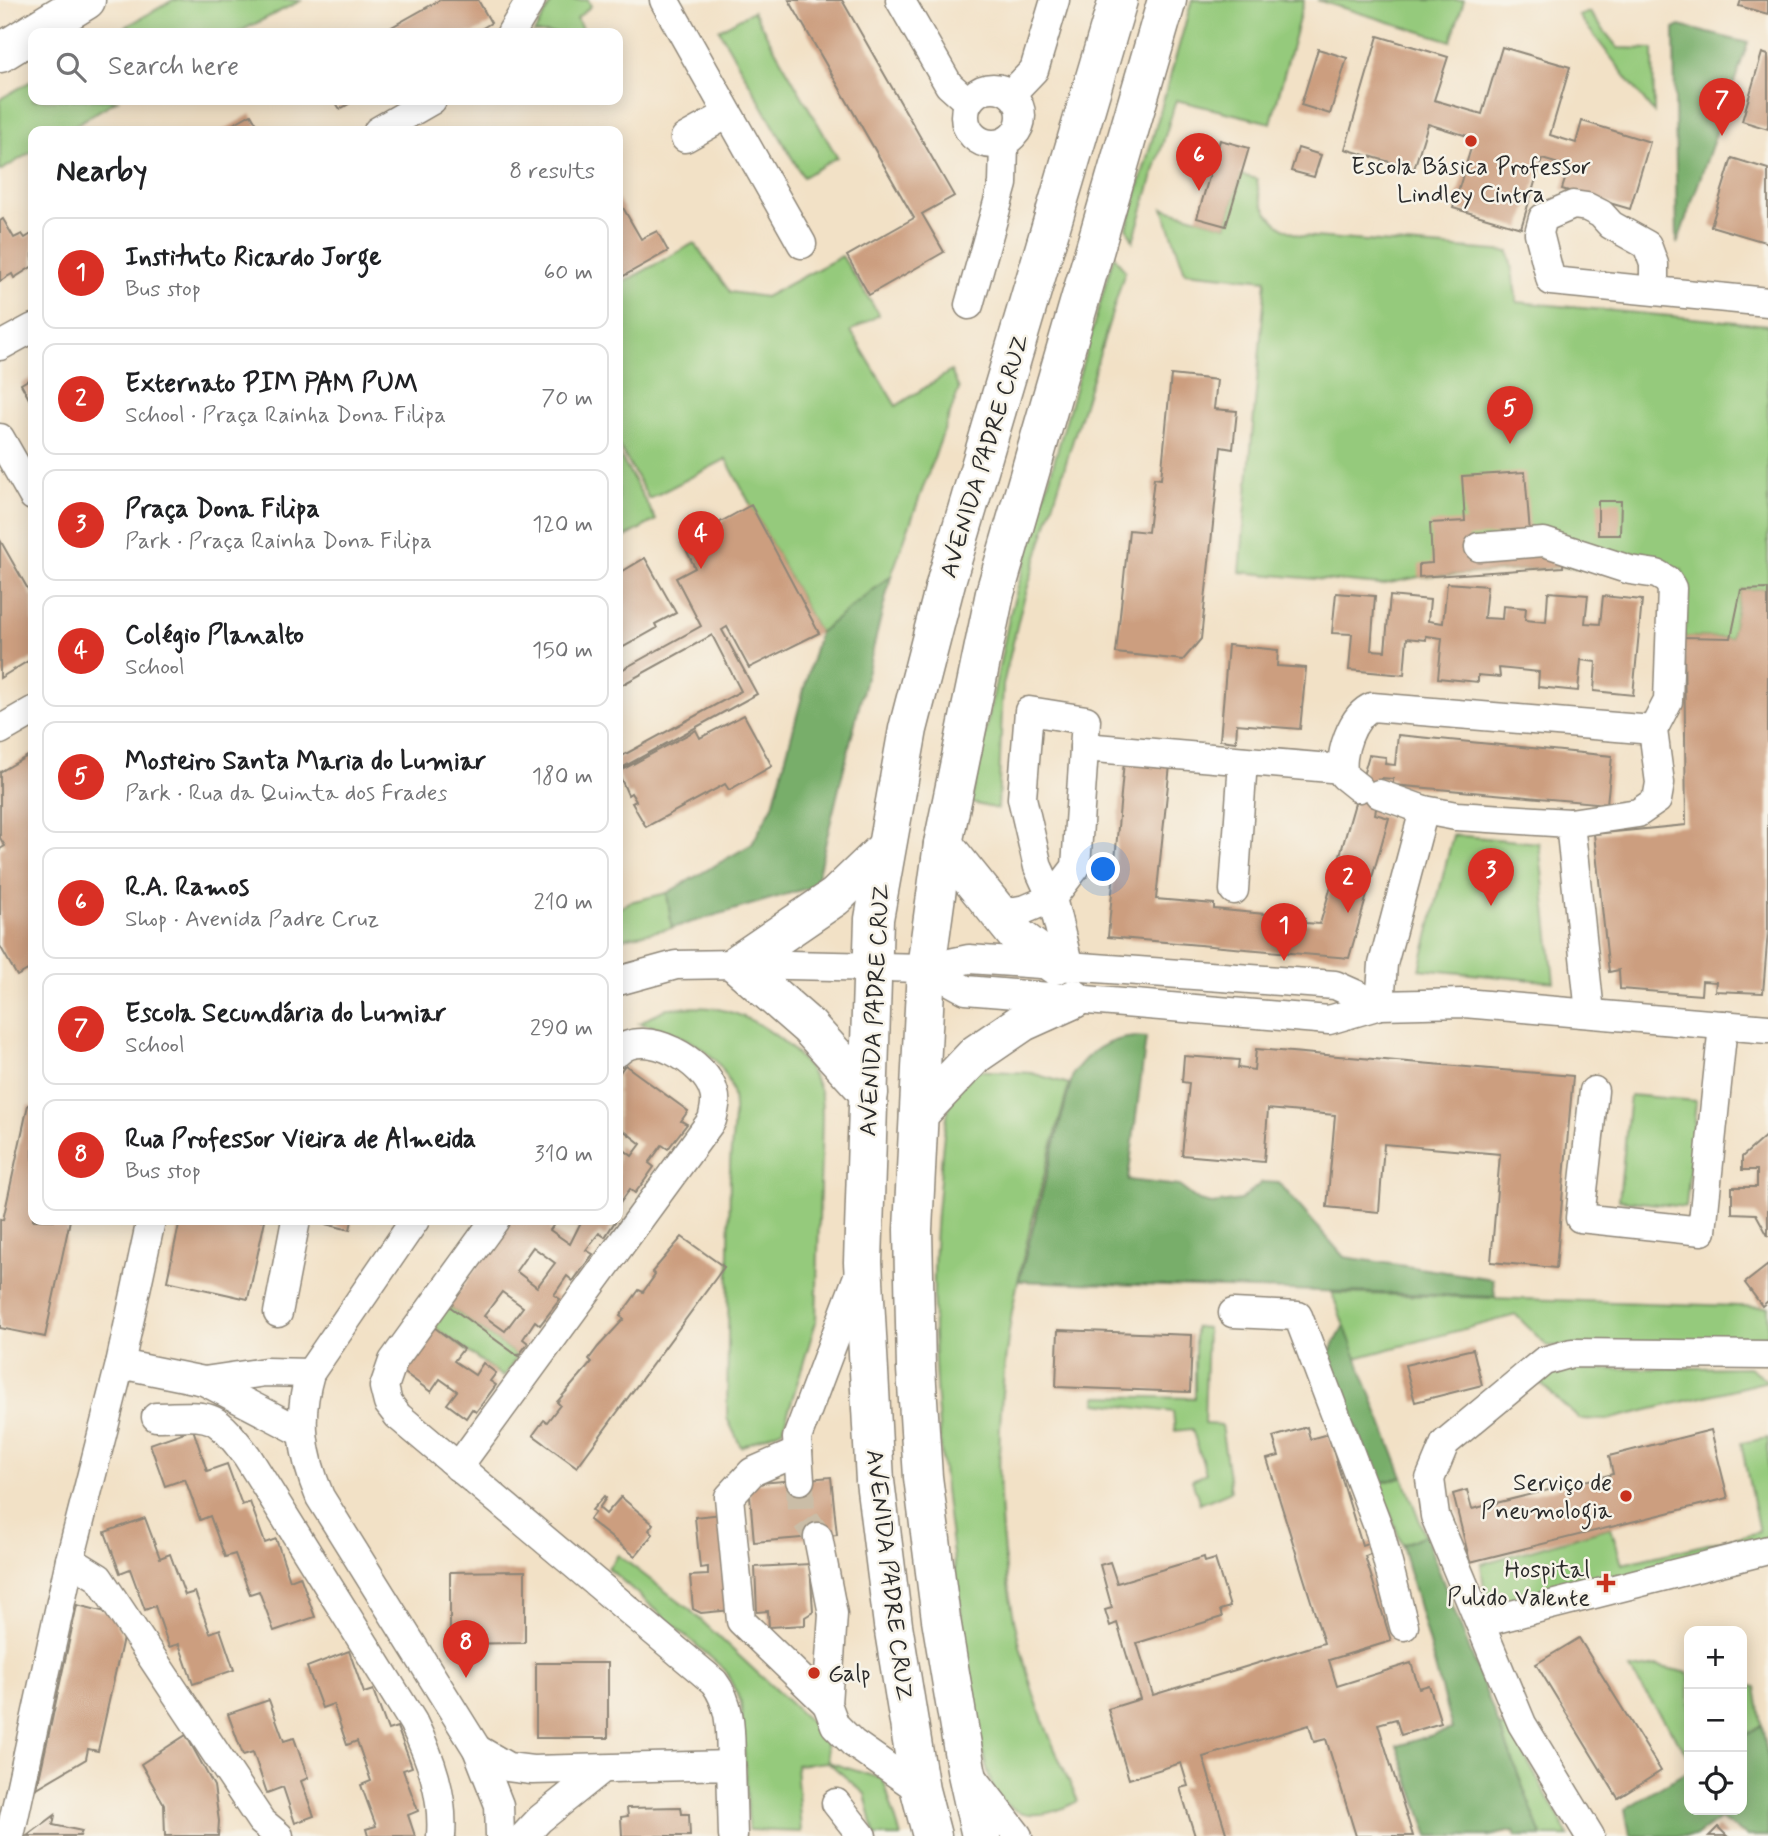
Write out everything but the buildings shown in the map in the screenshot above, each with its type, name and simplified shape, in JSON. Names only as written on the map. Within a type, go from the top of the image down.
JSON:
[{"type":"highway","points":[[41,28],[86,0]]},
{"type":"highway","points":[[1097,74],[1098,0]]},
{"type":"highway","name":"AVENIDA PADRE CRUZ","points":[[932,1836],[920,1790],[875,1481],[863,1262],[874,919],[884,850],[908,729],[947,578],[1118,0]]},
{"type":"highway","name":"AVENIDA PADRE CRUZ","points":[[981,1836],[966,1769],[940,1619],[923,1477],[916,1369],[913,1230],[926,968],[943,844],[995,593],[1167,0]]},
{"type":"highway","points":[[0,53],[28,36]]},
{"type":"highway","points":[[919,1114],[976,1054],[1023,1022],[1066,977],[1018,937],[943,844]]},
{"type":"highway","points":[[869,1093],[810,1027],[737,964],[835,897],[884,850]]},
{"type":"street","points":[[514,28],[531,0]]},
{"type":"street","points":[[664,0],[802,244]]},
{"type":"street","points":[[900,0],[949,85],[968,102]]},
{"type":"street","points":[[1011,94],[1034,70],[1055,0]]},
{"type":"street","points":[[992,87],[1011,94],[1017,101],[1021,120],[1012,138],[1004,143],[984,143],[975,139],[965,122],[968,102],[982,89],[992,87]]},
{"type":"street","points":[[387,126],[423,105]]},
{"type":"street","points":[[685,138],[728,114]]},
{"type":"street","points":[[969,305],[1003,184],[1004,143]]},
{"type":"street","points":[[1654,291],[1768,302]]},
{"type":"street","points":[[0,346],[28,330]]},
{"type":"street","points":[[0,438],[28,487]]},
{"type":"street","points":[[1084,747],[1243,761],[1360,784],[1424,810],[1456,816],[1570,823],[1638,813],[1652,806],[1660,783],[1653,730],[1668,701],[1672,588],[1667,580],[1657,574],[1630,570],[1544,542],[1479,547]]},
{"type":"street","points":[[1360,784],[1355,722],[1364,710],[1372,707],[1653,730]]},
{"type":"street","points":[[999,914],[1026,909],[1052,898],[1076,867],[1086,720],[1029,711],[1022,798],[1038,867],[1052,898],[1066,977]]},
{"type":"street","points":[[0,730],[28,714]]},
{"type":"street","points":[[1234,890],[1243,761]]},
{"type":"street","points":[[1380,1005],[1383,964],[1424,810]]},
{"type":"street","points":[[1570,823],[1590,1013]]},
{"type":"street","points":[[623,980],[676,965],[926,968],[969,959],[1329,1020],[1380,1005],[1464,1003],[1768,1029]]},
{"type":"street","points":[[926,968],[966,990],[1066,977]]},
{"type":"street","points":[[1594,1091],[1580,1218],[1702,1231],[1723,1025]]},
{"type":"street","points":[[457,1467],[712,1120],[716,1101],[712,1086],[701,1073],[674,1053],[645,1041],[628,1044],[623,1048]]},
{"type":"street","points":[[10,1836],[70,1560],[120,1364],[150,1225]]},
{"type":"street","points":[[278,1313],[295,1225]]},
{"type":"street","points":[[412,1225],[310,1373],[302,1401],[300,1430],[307,1466],[320,1497],[477,1749],[499,1805],[500,1836]]},
{"type":"street","points":[[491,1225],[393,1361],[384,1387],[392,1410],[714,1682],[724,1696],[729,1712],[733,1836]]},
{"type":"street","points":[[827,1704],[741,1621],[729,1497],[752,1472],[799,1466],[797,1437],[863,1262]]},
{"type":"street","points":[[1233,1313],[1298,1316],[1380,1532],[1404,1626]]},
{"type":"street","points":[[1590,1836],[1522,1724],[1435,1516],[1430,1479],[1445,1443],[1544,1362],[1572,1353],[1768,1355]]},
{"type":"street","points":[[120,1364],[204,1381],[300,1430]]},
{"type":"street","points":[[204,1381],[265,1372],[310,1373]]},
{"type":"street","points":[[156,1417],[208,1416],[226,1429],[247,1456],[413,1722],[429,1754],[438,1784],[441,1836]]},
{"type":"street","points":[[818,1536],[833,1614],[827,1704],[835,1725],[853,1743],[920,1790]]},
{"type":"street","points":[[1480,1623],[1768,1550]]},
{"type":"street","points":[[70,1560],[99,1578],[264,1831]]},
{"type":"street","points":[[477,1749],[508,1768],[601,1770],[731,1765]]},
{"type":"street","name":"AVENIDA PADRE CRUZ","points":[[966,1769],[1018,1836]]},
{"type":"street","points":[[524,1836],[540,1819],[601,1770]]},
{"type":"street","points":[[836,1802],[862,1836]]},
{"type":"green space","points":[[173,0],[302,0],[247,28],[124,28]]},
{"type":"green space","points":[[553,0],[588,0],[591,6],[577,18],[582,28],[537,28]]},
{"type":"green space","points":[[1192,0],[1304,0],[1271,123],[1176,100],[1133,241],[1127,228]]},
{"type":"green space","points":[[1317,0],[1464,0],[1451,41]]},
{"type":"green space","points":[[753,11],[837,157],[803,177],[719,30]]},
{"type":"green space","points":[[1589,12],[1618,48],[1653,49],[1654,113],[1579,16]]},
{"type":"green space","points":[[1680,26],[1748,43],[1677,244],[1674,29]]},
{"type":"green space","points":[[28,83],[28,105],[109,105],[73,126],[28,126],[28,154],[0,171],[0,99]]},
{"type":"green space","points":[[1241,175],[1257,179],[1264,207],[1275,222],[1301,236],[1509,252],[1517,302],[1768,325],[1768,589],[1741,590],[1731,638],[1684,637],[1682,570],[1631,562],[1608,569],[1563,567],[1419,577],[1380,585],[1240,572],[1266,280],[1185,272],[1163,208],[1226,226]]},
{"type":"green space","points":[[694,243],[730,292],[765,297],[842,256],[879,315],[851,331],[896,406],[951,371],[959,389],[891,576],[819,633],[726,459],[649,499],[623,453],[623,282]]},
{"type":"green space","points":[[1114,255],[1125,271],[1021,609],[1003,685],[998,809],[971,803],[1010,614]]},
{"type":"green space","points":[[623,461],[656,520],[623,538]]},
{"type":"green space","points":[[891,576],[815,886],[672,928],[667,893],[752,844],[773,805],[819,633]]},
{"type":"green space","points":[[1453,835],[1539,843],[1554,982],[1420,969]]},
{"type":"green space","points":[[667,893],[672,928],[623,938],[623,906]]},
{"type":"green space","points":[[667,1008],[711,1008],[727,1011],[760,1025],[803,1061],[821,1094],[816,1322],[783,1429],[741,1447],[727,1418],[733,1099],[727,1077],[711,1056],[677,1035],[639,1023]]},
{"type":"green space","points":[[1146,1038],[1128,1180],[1179,1186],[1199,1201],[1212,1204],[1241,1200],[1262,1182],[1279,1183],[1344,1257],[1493,1279],[1495,1297],[1019,1281],[1073,1074],[1085,1059],[1100,1048],[1116,1040]]},
{"type":"green space","points":[[971,1070],[1031,1073],[1069,1084],[1020,1269],[1009,1331],[1000,1420],[999,1465],[1004,1556],[1020,1645],[1037,1703],[1078,1801],[1047,1813],[1026,1814],[1006,1804],[997,1795],[987,1770],[960,1607],[945,1488],[935,1369],[935,1250],[947,1118],[958,1085]]},
{"type":"green space","points":[[1630,1095],[1696,1101],[1686,1207],[1619,1200]]},
{"type":"green space","points":[[1332,1293],[1768,1307],[1768,1345],[1547,1346],[1516,1315],[1356,1358]]},
{"type":"green space","points":[[449,1306],[518,1356],[503,1377],[434,1327]]},
{"type":"green space","points":[[1344,1325],[1403,1477],[1379,1483],[1327,1357]]},
{"type":"green space","points":[[1195,1327],[1207,1328],[1204,1424],[1221,1425],[1231,1491],[1200,1504],[1192,1480],[1206,1473],[1192,1429],[1175,1431],[1173,1412],[1096,1403],[1097,1396],[1195,1398]]},
{"type":"green space","points":[[1749,1367],[1768,1381],[1607,1420],[1579,1419],[1538,1381],[1561,1370]]},
{"type":"green space","points":[[1768,1438],[1768,1543],[1497,1607],[1486,1605],[1481,1564],[1611,1527],[1622,1564],[1759,1532],[1741,1443]]},
{"type":"green space","points":[[1403,1477],[1425,1535],[1402,1545],[1379,1483]]},
{"type":"green space","points":[[1425,1535],[1542,1836],[1516,1836],[1514,1831],[1488,1836],[1429,1836],[1397,1746],[1452,1729],[1402,1545]]},
{"type":"green space","points":[[618,1555],[690,1610],[825,1736],[828,1762],[796,1765],[801,1832],[749,1830],[741,1702],[725,1670],[608,1568]]},
{"type":"green space","points":[[1657,1666],[1684,1672],[1684,1750],[1630,1670]]},
{"type":"green space","points":[[1747,1685],[1756,1687],[1762,1725],[1747,1734]]},
{"type":"green space","points":[[1762,1725],[1768,1759],[1768,1836],[1747,1836],[1720,1819],[1696,1836],[1630,1836],[1625,1809],[1684,1773],[1684,1815],[1747,1815],[1747,1734]]},
{"type":"green space","points":[[1499,1726],[1510,1729],[1569,1836],[1542,1836]]},
{"type":"green space","points":[[828,1762],[883,1779],[901,1836],[875,1836],[865,1794]]},
{"type":"tunnel","points":[[800,1480],[801,1513],[818,1537]]},
{"type":"place","name":"Escola Secundária do Lumiar","points":[[1722,136]]},
{"type":"place","name":"Escola Básica Professor Lindley Cintra","points":[[1471,141]]},
{"type":"place","name":"R.A. Ramos","points":[[1199,191]]},
{"type":"place","name":"Mosteiro Santa Maria do Lumiar","points":[[1510,444]]},
{"type":"place","name":"Colégio Planalto","points":[[701,569]]},
{"type":"place","name":"Praça Dona Filipa","points":[[1491,906]]},
{"type":"place","name":"Externato PIM PAM PUM","points":[[1348,913]]},
{"type":"place","name":"Instituto Ricardo Jorge","points":[[1284,961]]},
{"type":"place","name":"Serviço de Pneumologia","points":[[1626,1496]]},
{"type":"place","name":"Hospital Pulido Valente","points":[[1606,1583]]},
{"type":"place","name":"Galp","points":[[814,1673]]},
{"type":"place","name":"Rua Professor Vieira de Almeida","points":[[466,1678]]}]
